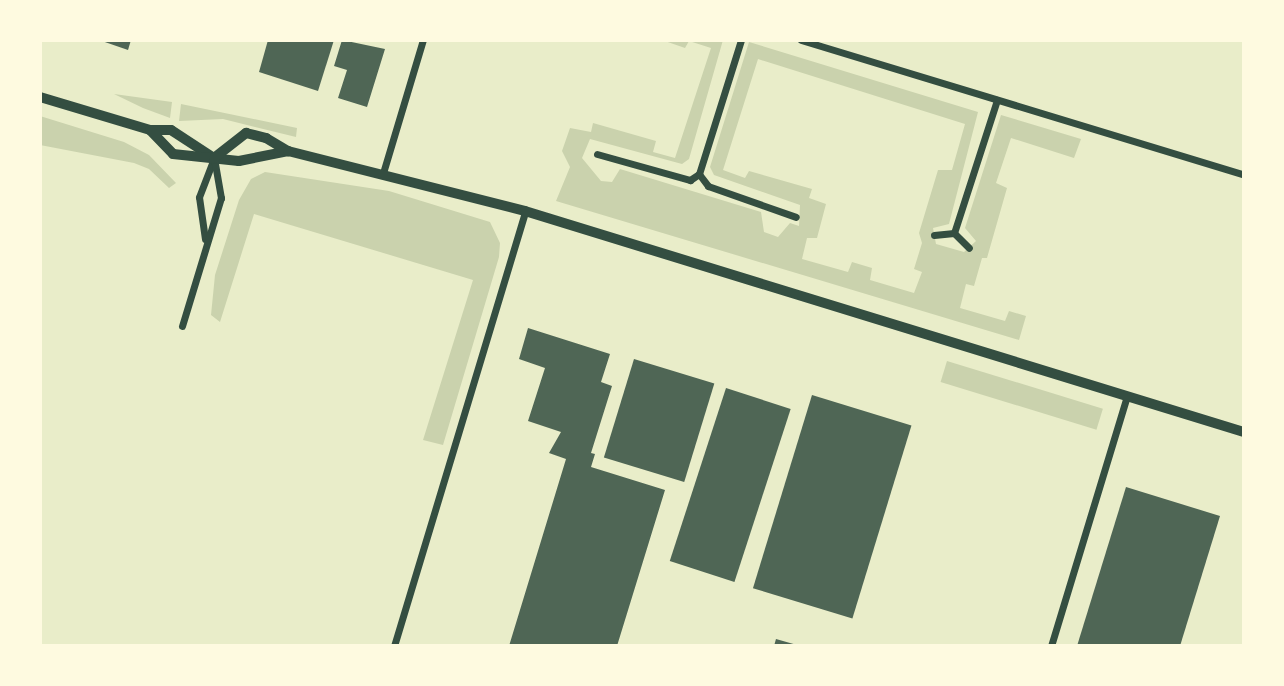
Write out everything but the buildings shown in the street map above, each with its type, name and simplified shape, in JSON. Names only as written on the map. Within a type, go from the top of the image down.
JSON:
[{"type":"street","points":[[383,173],[423,40]]},
{"type":"street","points":[[597,155],[690,180],[699,174],[741,40]]},
{"type":"street","points":[[801,40],[1244,175]]},
{"type":"street","points":[[40,97],[150,130],[171,130],[214,158],[222,198],[181,326]]},
{"type":"street","points":[[954,233],[997,100]]},
{"type":"street","points":[[150,130],[173,154],[239,161],[288,151]]},
{"type":"street","points":[[206,244],[199,197],[214,158],[247,134],[266,138],[288,151],[525,211],[1244,432]]},
{"type":"street","points":[[699,174],[708,186],[796,217]]},
{"type":"street","points":[[394,646],[525,211]]},
{"type":"street","points":[[934,235],[954,233]]},
{"type":"street","points":[[954,233],[969,248]]},
{"type":"street","points":[[1051,646],[1127,396]]},
{"type":"green space","points":[[662,40],[723,40],[689,159],[682,164],[590,139],[582,158],[601,181],[612,182],[620,169],[761,212],[764,232],[778,237],[790,223],[799,226],[800,205],[714,175],[710,167],[749,42],[978,112],[949,224],[933,228],[936,244],[964,252],[976,241],[965,228],[1001,115],[1081,139],[1074,158],[1011,138],[996,183],[1007,188],[987,258],[982,258],[974,286],[966,284],[960,308],[1005,321],[1009,311],[1026,316],[1019,340],[556,201],[570,167],[562,151],[570,128],[591,132],[593,123],[656,141],[653,152],[675,158],[711,48],[689,41],[685,48]],"holes":[[[758,59],[965,124],[952,170],[938,170],[919,233],[922,243],[914,269],[922,272],[914,293],[870,280],[872,268],[852,262],[848,272],[802,259],[807,238],[817,238],[826,204],[809,198],[812,189],[749,171],[745,178],[723,170]]]},
{"type":"green space","points":[[114,94],[172,102],[170,118],[143,108]]},
{"type":"green space","points":[[181,104],[297,128],[296,137],[223,119],[179,121]]},
{"type":"green space","points":[[40,116],[124,142],[149,155],[176,183],[169,188],[149,169],[134,163],[40,145]]},
{"type":"green space","points":[[265,172],[389,191],[490,222],[500,243],[499,257],[443,445],[423,440],[473,280],[254,214],[220,322],[211,315],[215,275],[239,200],[251,179]]},
{"type":"green space","points":[[947,361],[1103,409],[1096,430],[941,382]]}]
